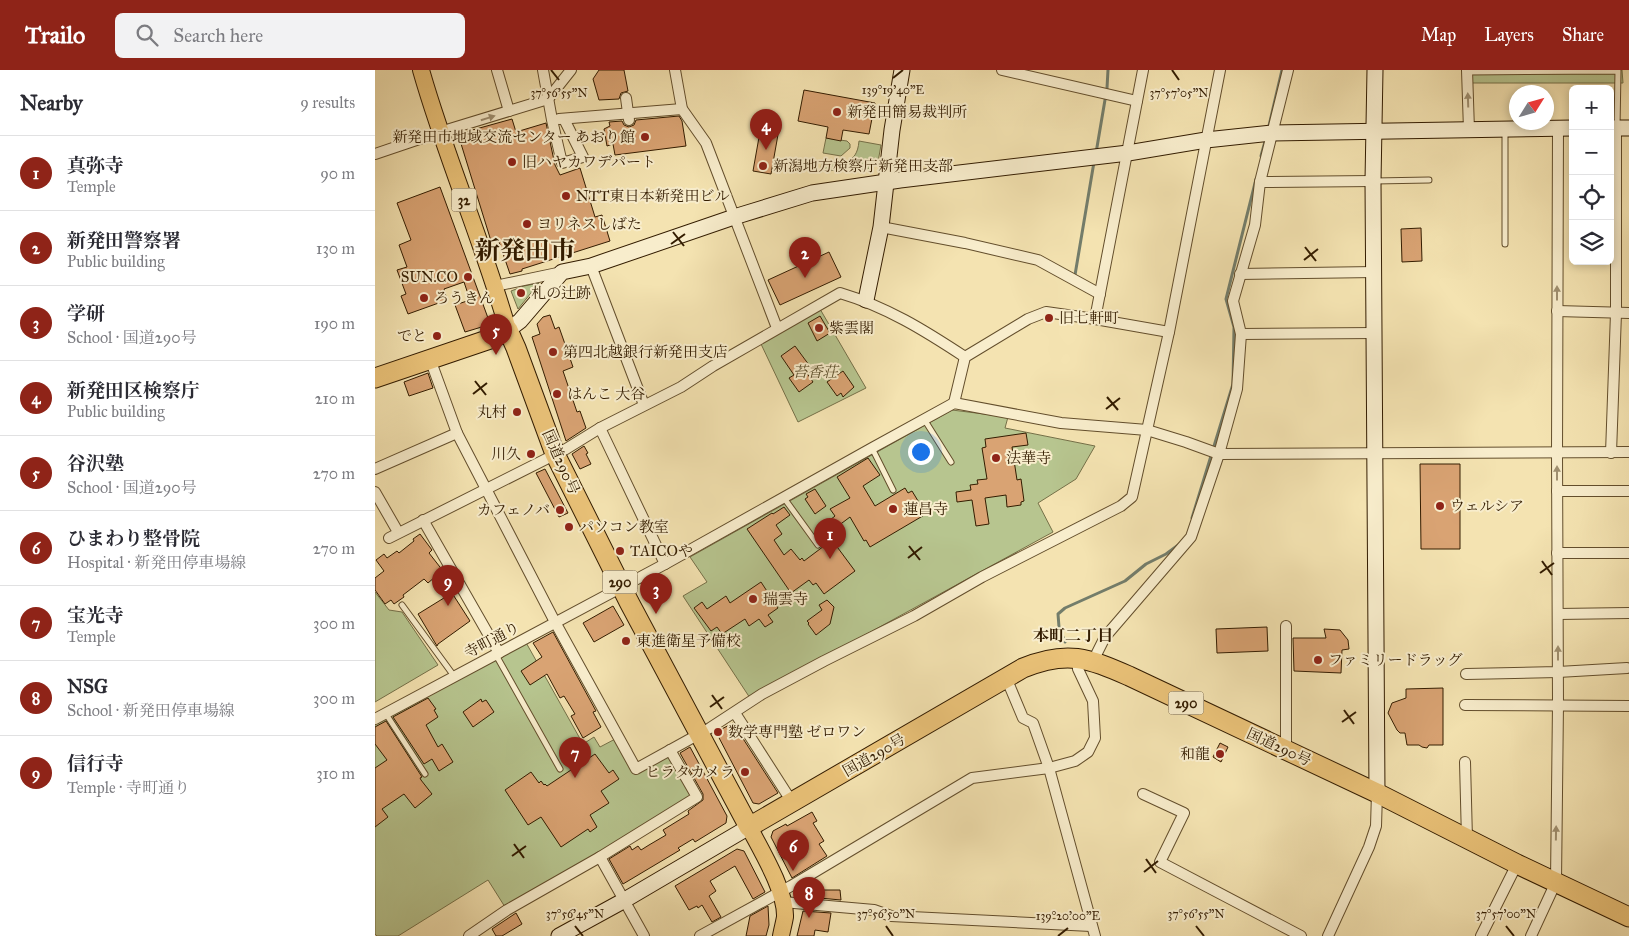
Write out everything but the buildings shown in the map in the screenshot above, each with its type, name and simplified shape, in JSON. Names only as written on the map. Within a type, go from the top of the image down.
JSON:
[{"type":"highway","points":[[375,378],[493,338],[508,330]]},
{"type":"highway","name":"国道290号","points":[[508,330],[555,454],[622,587],[749,827],[1023,668],[1037,662],[1055,658],[1086,660],[1377,793],[1517,864],[1629,917]]},
{"type":"main road","name":"32","points":[[421,70],[440,132],[495,286],[508,330]]},
{"type":"main road","points":[[749,827],[777,883],[785,917],[781,936]]},
{"type":"street","points":[[497,70],[509,111]]},
{"type":"street","points":[[543,70],[551,120],[562,163],[583,157],[563,119]]},
{"type":"street","points":[[375,154],[548,99],[571,70]]},
{"type":"street","points":[[675,70],[682,109],[706,143],[777,328]]},
{"type":"street","points":[[866,300],[881,227],[892,130],[902,70]]},
{"type":"street","points":[[1002,70],[1137,101]]},
{"type":"street","points":[[1095,319],[1143,70]]},
{"type":"street","points":[[430,359],[457,433],[555,622],[636,768],[700,734],[763,694],[1121,506],[1132,497],[1169,332],[1220,70]]},
{"type":"street","points":[[702,936],[781,897],[972,778],[1049,768],[1075,761],[1088,752],[1095,738],[1093,701],[1078,669],[1086,660],[1097,653],[1105,637],[1191,537],[1219,454],[1237,390],[1241,334],[1233,301],[1255,225],[1261,182],[1288,70]]},
{"type":"street","points":[[1328,936],[1369,846],[1376,826],[1376,454],[1373,181],[1375,70]]},
{"type":"street","points":[[1467,71],[1469,130]]},
{"type":"street","points":[[626,98],[629,120]]},
{"type":"street","points":[[551,120],[682,109]]},
{"type":"street","points":[[495,286],[591,266],[812,193],[886,182],[1128,153],[1206,140],[1272,133],[1565,128],[1557,312],[1558,704],[1556,882],[1531,936]]},
{"type":"street","points":[[1611,452],[1616,314],[1619,128]]},
{"type":"street","points":[[1261,182],[1373,181]]},
{"type":"street","points":[[881,227],[965,243],[1038,260],[1100,294]]},
{"type":"street","points":[[591,266],[644,405]]},
{"type":"street","points":[[508,330],[520,321],[562,272]]},
{"type":"street","points":[[1240,274],[1375,272]]},
{"type":"street","points":[[389,538],[486,490],[600,428],[681,387],[777,328],[840,293],[866,300],[913,323],[965,357]]},
{"type":"street","points":[[1169,332],[1046,312],[1028,319],[965,357],[954,403],[1061,423],[1147,430],[1219,454],[1629,452]]},
{"type":"street","points":[[1557,312],[1629,313]]},
{"type":"street","points":[[1241,334],[1375,333]]},
{"type":"street","name":"寺町通り","points":[[378,716],[665,564],[954,403]]},
{"type":"street","points":[[600,428],[665,564]]},
{"type":"street","points":[[375,469],[457,433]]},
{"type":"street","points":[[1557,491],[1629,491]]},
{"type":"street","points":[[375,492],[398,532]]},
{"type":"street","points":[[423,520],[497,654]]},
{"type":"street","points":[[1557,553],[1629,553]]},
{"type":"street","points":[[1557,614],[1629,613]]},
{"type":"street","points":[[1286,626],[1286,750]]},
{"type":"street","points":[[1466,674],[1627,668]]},
{"type":"street","points":[[781,897],[874,910],[891,916],[1093,931],[1049,768],[1033,723],[1023,718],[1010,686],[1005,679]]},
{"type":"street","points":[[1465,705],[1558,704],[1629,706]]},
{"type":"street","points":[[735,713],[792,802]]},
{"type":"street","points":[[469,936],[507,910],[600,857],[697,797],[670,750]]},
{"type":"street","points":[[1465,762],[1467,839]]},
{"type":"street","points":[[1143,794],[1184,813],[1160,862],[1301,936]]},
{"type":"street","points":[[559,936],[749,827]]},
{"type":"street","points":[[600,857],[644,936]]},
{"type":"street","points":[[1481,936],[1517,864]]},
{"type":"lane","points":[[1467,71],[1618,70],[1619,128]]},
{"type":"lane","points":[[1505,129],[1505,244]]},
{"type":"lane","points":[[1373,181],[1429,180]]},
{"type":"lane","points":[[924,419],[951,462]]},
{"type":"lane","points":[[872,448],[893,490]]},
{"type":"lane","points":[[784,497],[818,546]]},
{"type":"lane","points":[[402,605],[454,676]]},
{"type":"lane","points":[[497,654],[560,769]]},
{"type":"lane","points":[[378,716],[425,774]]},
{"type":"green space","points":[[1471,70],[1622,70],[1623,83],[1472,83]]},
{"type":"green space","points":[[826,138],[847,141],[850,144],[850,148],[841,156],[823,153]]},
{"type":"green space","points":[[859,141],[881,145],[878,162],[870,169],[820,171],[822,163],[842,162],[851,159],[858,149]]},
{"type":"green space","points":[[539,283],[518,309],[511,291]]},
{"type":"green space","name":"苔香荘","points":[[820,309],[866,388],[798,422],[761,344]]},
{"type":"green space","points":[[952,410],[1008,417],[1005,428],[1095,446],[1076,479],[1038,503],[1053,532],[750,698],[683,596],[707,582],[690,557]]},
{"type":"green space","points":[[375,592],[389,610],[402,612],[438,665],[375,702]]},
{"type":"green space","points":[[524,639],[583,744],[594,737],[600,747],[619,737],[637,768],[670,750],[697,797],[505,907],[488,880],[398,936],[377,936],[375,934],[375,719]]},
{"type":"waterway","points":[[1096,153],[1107,88],[1108,70]]},
{"type":"waterway","points":[[1268,130],[1282,70]]},
{"type":"waterway","points":[[1261,156],[1266,138]]},
{"type":"waterway","points":[[1075,275],[1094,162]]},
{"type":"waterway","points":[[1192,518],[1233,384],[1234,327],[1226,299],[1256,179]]},
{"type":"waterway","points":[[1065,642],[1059,627],[1058,614],[1065,608],[1125,581],[1146,564],[1166,554],[1181,543]]},
{"type":"place","name":"新発田簡易裁判所","points":[[837,112]]},
{"type":"place","name":"新発田市地域交流センター あおり館","points":[[645,137]]},
{"type":"place","name":"新発田区検察庁","points":[[766,150]]},
{"type":"place","name":"旧ハヤカワデパート","points":[[512,162]]},
{"type":"place","name":"新潟地方検察庁新発田支部","points":[[763,166]]},
{"type":"place","name":"NTT東日本新発田ビル","points":[[566,196]]},
{"type":"place","name":"ヨリネスしばた","points":[[527,224]]},
{"type":"place","name":"SUN.CO","points":[[468,277]]},
{"type":"place","name":"新発田警察署","points":[[805,278]]},
{"type":"place","name":"札の辻跡","points":[[521,293]]},
{"type":"place","name":"ろうきん","points":[[424,298]]},
{"type":"place","name":"旧七軒町","points":[[1049,318]]},
{"type":"place","name":"紫雲閣","points":[[819,328]]},
{"type":"place","name":"でと","points":[[437,336]]},
{"type":"place","name":"第四北越銀行新発田支店","points":[[553,352]]},
{"type":"place","name":"谷沢塾","points":[[496,355]]},
{"type":"place","name":"はんこ 大谷","points":[[557,394]]},
{"type":"place","name":"丸村","points":[[517,412]]},
{"type":"place","name":"川久","points":[[531,454]]},
{"type":"place","name":"法華寺","points":[[996,458]]},
{"type":"place","name":"ウェルシア","points":[[1440,506]]},
{"type":"place","name":"蓮昌寺","points":[[893,509]]},
{"type":"place","name":"カフェノバ","points":[[560,510]]},
{"type":"place","name":"パソコン教室","points":[[569,527]]},
{"type":"place","name":"TAICOや","points":[[620,551]]},
{"type":"place","name":"真弥寺","points":[[830,559]]},
{"type":"place","name":"瑞雲寺","points":[[753,599]]},
{"type":"place","name":"信行寺","points":[[448,606]]},
{"type":"place","name":"学研","points":[[656,614]]},
{"type":"place","name":"東進衛星予備校","points":[[626,641]]},
{"type":"place","name":"ファミリードラッグ","points":[[1318,660]]},
{"type":"place","name":"数学専門塾 ゼロワン","points":[[718,732]]},
{"type":"place","name":"和龍","points":[[1220,754]]},
{"type":"place","name":"ヒラタカメラ","points":[[745,772]]},
{"type":"place","name":"宝光寺","points":[[575,778]]},
{"type":"place","name":"ひまわり整骨院","points":[[793,871]]},
{"type":"place","name":"NSG","points":[[809,918]]},
{"type":"district","name":"新発田市","points":[[525,250]]},
{"type":"district","name":"本町二丁目","points":[[1073,635]]}]
